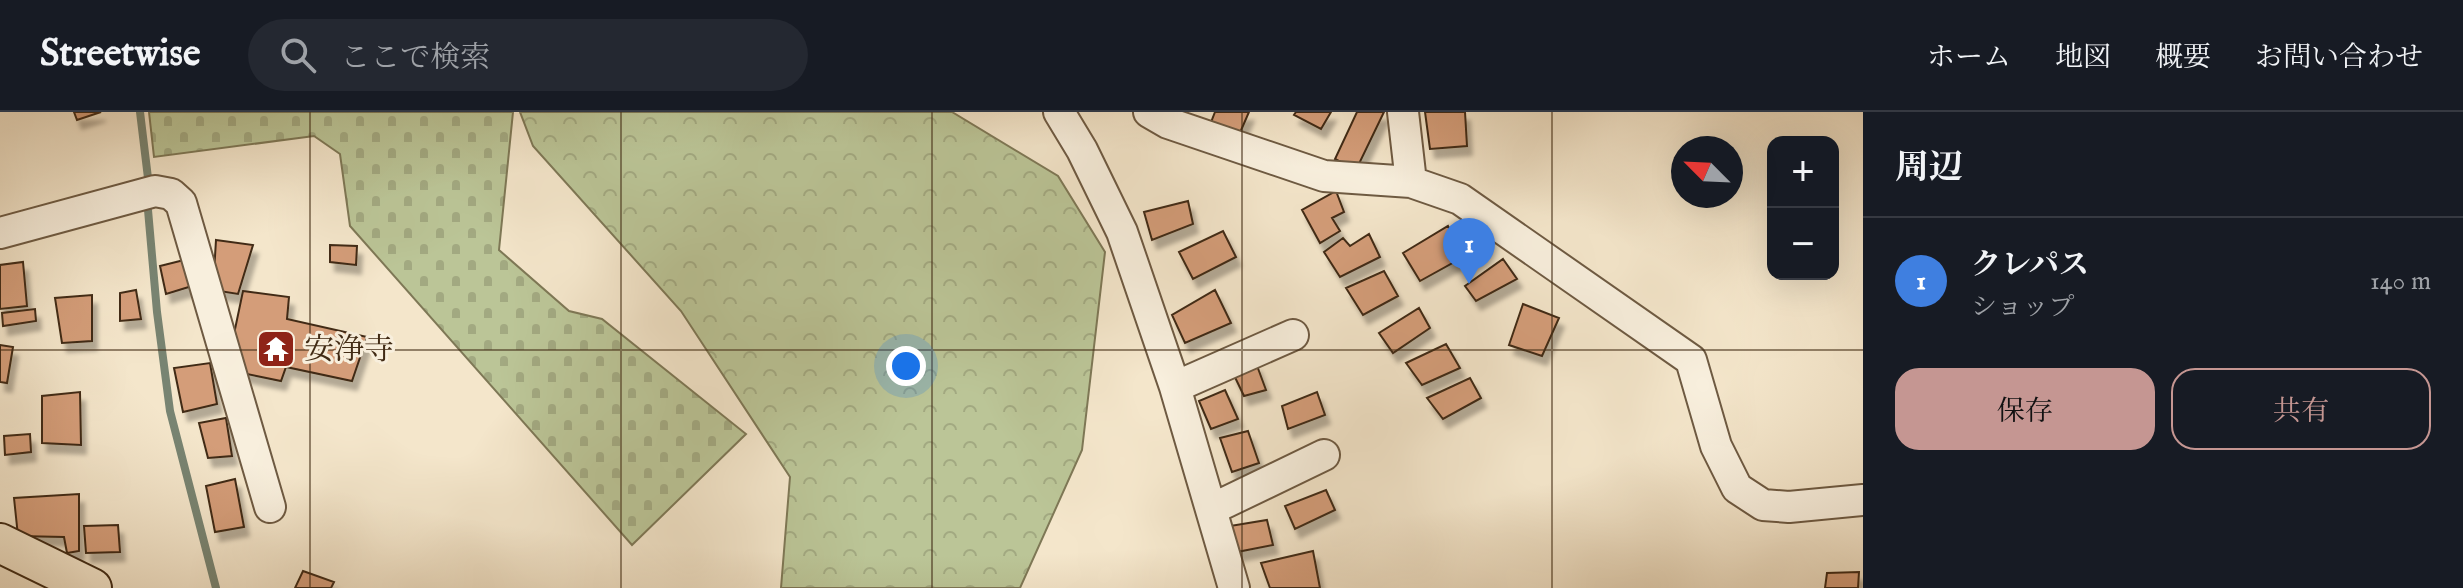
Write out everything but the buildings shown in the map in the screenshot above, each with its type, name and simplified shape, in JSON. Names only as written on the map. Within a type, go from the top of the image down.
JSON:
[{"type":"main road","points":[[0,543],[92,588]]},
{"type":"street","points":[[1059,112],[1082,150],[1122,232],[1175,387],[1234,588]]},
{"type":"street","points":[[1149,112],[1168,123],[1324,176],[1411,182],[1460,199],[1691,360],[1716,446],[1737,488],[1763,505],[1789,507],[1863,500]]},
{"type":"street","points":[[1403,112],[1411,182]]},
{"type":"street","points":[[0,233],[155,191],[171,194],[181,203],[270,507]]},
{"type":"street","points":[[1175,387],[1293,335]]},
{"type":"street","points":[[1212,509],[1324,455]]},
{"type":"green space","points":[[149,112],[513,112],[499,250],[569,311],[602,319],[746,434],[632,545],[350,226],[340,154],[314,136],[154,157]]},
{"type":"green space","points":[[520,112],[952,112],[1058,176],[1105,252],[1082,450],[1020,588],[781,588],[790,477],[681,311],[533,146]]},
{"type":"waterway","points":[[140,112],[148,178]]},
{"type":"waterway","points":[[148,210],[170,411],[216,588]]},
{"type":"place","name":"クレパス","points":[[1469,284]]},
{"type":"place","name":"安浄寺","points":[[276,349]]}]
